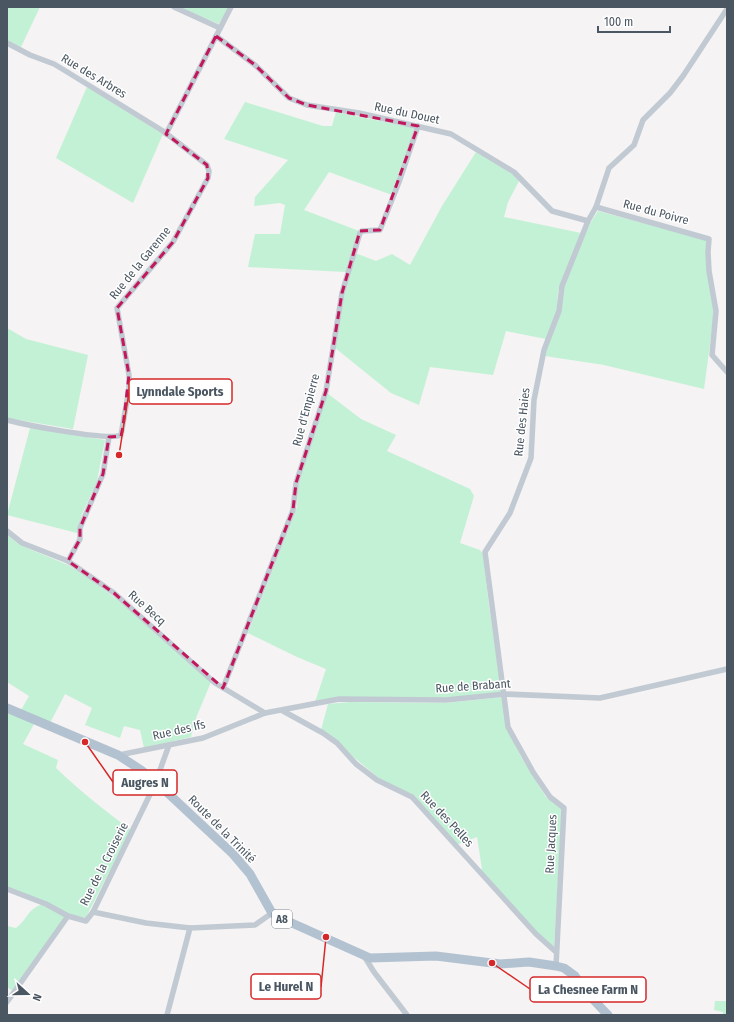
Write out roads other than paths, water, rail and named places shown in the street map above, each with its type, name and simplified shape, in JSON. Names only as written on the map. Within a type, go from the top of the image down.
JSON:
[{"type":"main road","name":"Route de la Trinité","points":[[7,708],[118,755],[156,782],[233,854],[250,874],[272,913]]},
{"type":"main road","name":"A8","points":[[272,913],[370,958],[436,956],[500,964],[528,962],[564,968],[575,976],[585,991],[608,1015]]},
{"type":"street","points":[[174,7],[220,28]]},
{"type":"street","points":[[166,134],[231,7]]},
{"type":"street","name":"Rue des Haies","points":[[505,694],[485,552],[510,513],[531,458],[534,400],[544,350],[559,311],[562,286],[588,221],[596,207],[609,168],[634,145],[643,120],[683,76],[727,9]]},
{"type":"street","name":"Rue du Douet","points":[[216,36],[255,65],[289,98],[307,104],[451,134],[514,172],[552,212],[588,221]]},
{"type":"street","name":"Rue des Arbres","points":[[7,43],[30,56],[54,64],[166,134]]},
{"type":"street","name":"Rue d'Empierre","points":[[223,688],[293,510],[296,483],[326,390],[342,293],[360,233],[362,231],[380,230],[399,182],[418,126]]},
{"type":"street","name":"Rue de la Garenne","points":[[109,437],[121,435],[129,389],[129,375],[117,308],[173,242],[208,178],[209,171],[207,165],[166,134]]},
{"type":"street","name":"Rue du Poivre","points":[[596,207],[709,238],[709,271],[716,311],[712,356],[727,372]]},
{"type":"street","points":[[7,420],[57,430],[109,437],[103,474],[80,528],[80,539],[68,561]]},
{"type":"street","name":"Rue Becq","points":[[7,531],[22,543],[68,561],[114,593],[215,683],[265,713]]},
{"type":"street","name":"Rue de Brabant","points":[[265,713],[283,711],[339,699],[446,700],[505,694],[600,698],[727,669]]},
{"type":"street","name":"Rue Jacques","points":[[505,694],[508,727],[532,772],[550,797],[564,808],[556,966]]},
{"type":"street","name":"Rue des Pelles","points":[[283,711],[323,733],[337,743],[356,764],[377,780],[412,797],[536,934],[556,952]]},
{"type":"street","name":"Rue des Ifs","points":[[118,755],[203,738],[265,713]]},
{"type":"street","points":[[160,770],[169,745]]},
{"type":"street","name":"Rue de la Croiserie","points":[[7,889],[46,904],[68,916],[86,921],[93,912],[156,782]]},
{"type":"street","points":[[93,912],[146,923],[190,928],[254,925],[272,913]]},
{"type":"street","points":[[7,1002],[68,916]]},
{"type":"street","points":[[167,1015],[190,928]]},
{"type":"street","points":[[364,956],[374,972],[407,1015]]},
{"type":"place","name":"Lynndale Sports","points":[[119,455]]},
{"type":"place","name":"Augres N","points":[[85,742]]},
{"type":"place","name":"Le Hurel N","points":[[326,937]]},
{"type":"place","name":"La Chesnee Farm N","points":[[492,963]]}]
